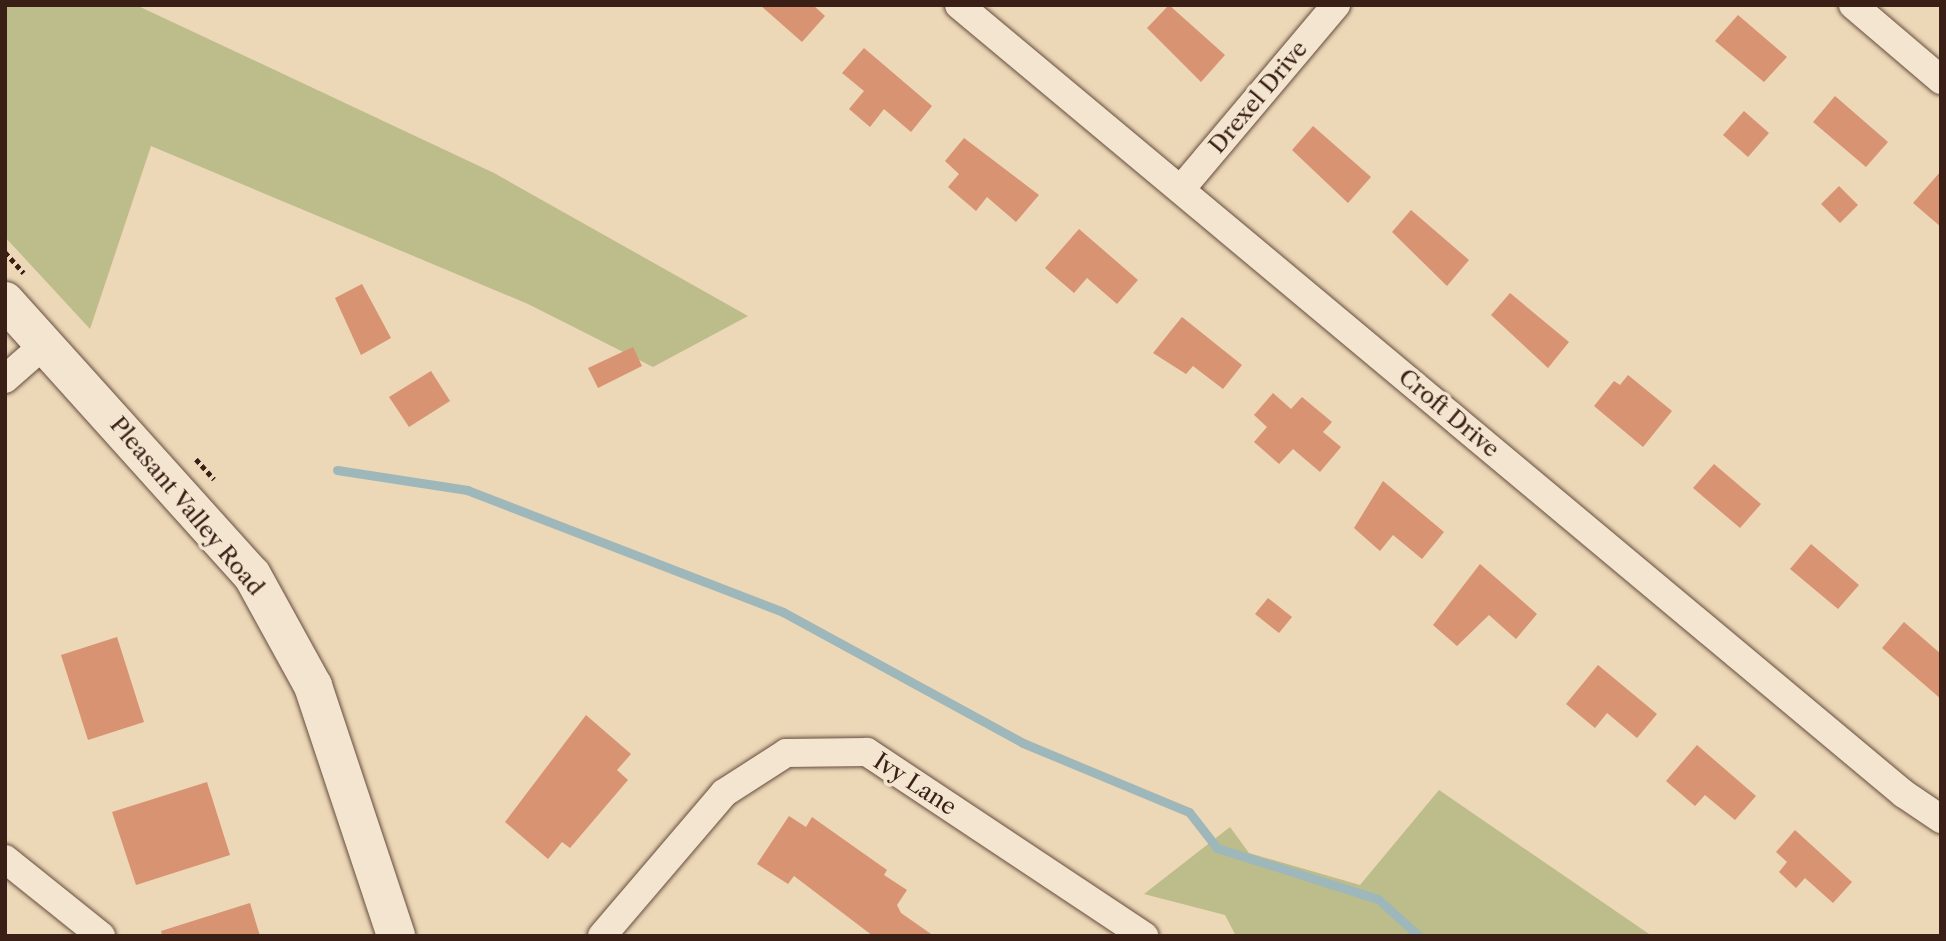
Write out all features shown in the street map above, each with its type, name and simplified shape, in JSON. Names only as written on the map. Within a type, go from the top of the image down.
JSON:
[{"type":"main road","name":"Pleasant Valley Road","points":[[5,301],[252,575],[285,629],[350,785],[396,936]]},
{"type":"street","name":"Croft Drive","points":[[959,5],[1904,794],[1941,819]]},
{"type":"street","name":"Drexel Drive","points":[[1181,189],[1336,5]]},
{"type":"street","points":[[1853,5],[1941,80]]},
{"type":"street","points":[[5,379],[45,344]]},
{"type":"street","name":"Ivy Lane","points":[[602,936],[724,793],[786,752],[867,752],[1144,936]]},
{"type":"street","points":[[5,859],[101,936]]},
{"type":"green space","points":[[5,5],[136,5],[494,173],[748,316],[653,367],[528,304],[151,146],[90,329],[5,237]]},
{"type":"green space","points":[[1439,790],[1652,936],[1236,936],[1225,915],[1144,894],[1230,827],[1249,853],[1360,885]]},
{"type":"building","points":[[760,5],[813,5],[825,16],[802,42]]},
{"type":"building","points":[[1169,5],[1225,55],[1201,82],[1147,28]]},
{"type":"building","points":[[1738,15],[1787,57],[1764,82],[1715,41]]},
{"type":"building","points":[[864,48],[932,106],[911,132],[884,109],[870,127],[849,109],[864,91],[842,73]]},
{"type":"building","points":[[1835,96],[1888,142],[1866,167],[1813,122]]},
{"type":"building","points":[[1744,111],[1769,133],[1748,157],[1723,135]]},
{"type":"building","points":[[1313,126],[1371,177],[1348,203],[1292,150]]},
{"type":"building","points":[[964,138],[1039,195],[1016,222],[987,197],[976,211],[948,187],[959,174],[945,161]]},
{"type":"building","points":[[1941,171],[1941,227],[1913,203]]},
{"type":"building","points":[[1839,186],[1858,205],[1840,223],[1821,204]]},
{"type":"building","points":[[1411,210],[1469,260],[1447,286],[1392,232]]},
{"type":"building","points":[[1079,229],[1138,280],[1117,304],[1087,278],[1074,293],[1045,268]]},
{"type":"building","points":[[362,284],[391,338],[361,355],[335,298]]},
{"type":"building","points":[[1510,293],[1569,342],[1548,368],[1491,315]]},
{"type":"building","points":[[1182,317],[1242,365],[1223,389],[1193,366],[1186,374],[1153,353]]},
{"type":"building","points":[[633,347],[642,366],[598,388],[588,368]]},
{"type":"building","points":[[431,371],[450,401],[409,427],[389,397]]},
{"type":"building","points":[[1628,375],[1672,411],[1643,447],[1594,406],[1614,381],[1620,385]]},
{"type":"building","points":[[1273,393],[1291,409],[1302,397],[1332,422],[1323,432],[1341,447],[1320,472],[1293,449],[1279,464],[1254,442],[1267,427],[1254,415]]},
{"type":"building","points":[[1714,464],[1761,504],[1740,528],[1693,488]]},
{"type":"building","points":[[1383,481],[1444,532],[1422,559],[1393,535],[1380,551],[1354,528]]},
{"type":"building","points":[[1811,544],[1859,585],[1838,609],[1790,569]]},
{"type":"building","points":[[1480,564],[1537,614],[1516,639],[1489,615],[1457,646],[1433,625]]},
{"type":"building","points":[[1268,598],[1292,617],[1279,633],[1255,614]]},
{"type":"building","points":[[1904,622],[1941,654],[1941,699],[1882,648]]},
{"type":"building","points":[[117,637],[144,722],[88,740],[61,655]]},
{"type":"building","points":[[1598,665],[1657,714],[1637,738],[1607,713],[1595,728],[1566,704]]},
{"type":"building","points":[[586,715],[631,754],[617,770],[628,780],[570,848],[562,842],[548,859],[505,822]]},
{"type":"building","points":[[1697,745],[1756,796],[1735,820],[1705,795],[1695,806],[1666,781]]},
{"type":"building","points":[[207,782],[230,855],[136,885],[112,812]]},
{"type":"building","points":[[789,816],[806,827],[812,817],[887,870],[884,875],[907,890],[897,905],[901,913],[934,936],[873,936],[794,876],[788,884],[757,864]]},
{"type":"building","points":[[1795,830],[1852,882],[1833,903],[1805,878],[1796,888],[1779,872],[1787,862],[1776,852]]},
{"type":"building","points":[[250,903],[260,936],[162,936],[161,931]]},
{"type":"waterway","points":[[337,470],[467,490],[783,612],[1023,743],[1189,812],[1217,848],[1378,899],[1419,936]]}]
